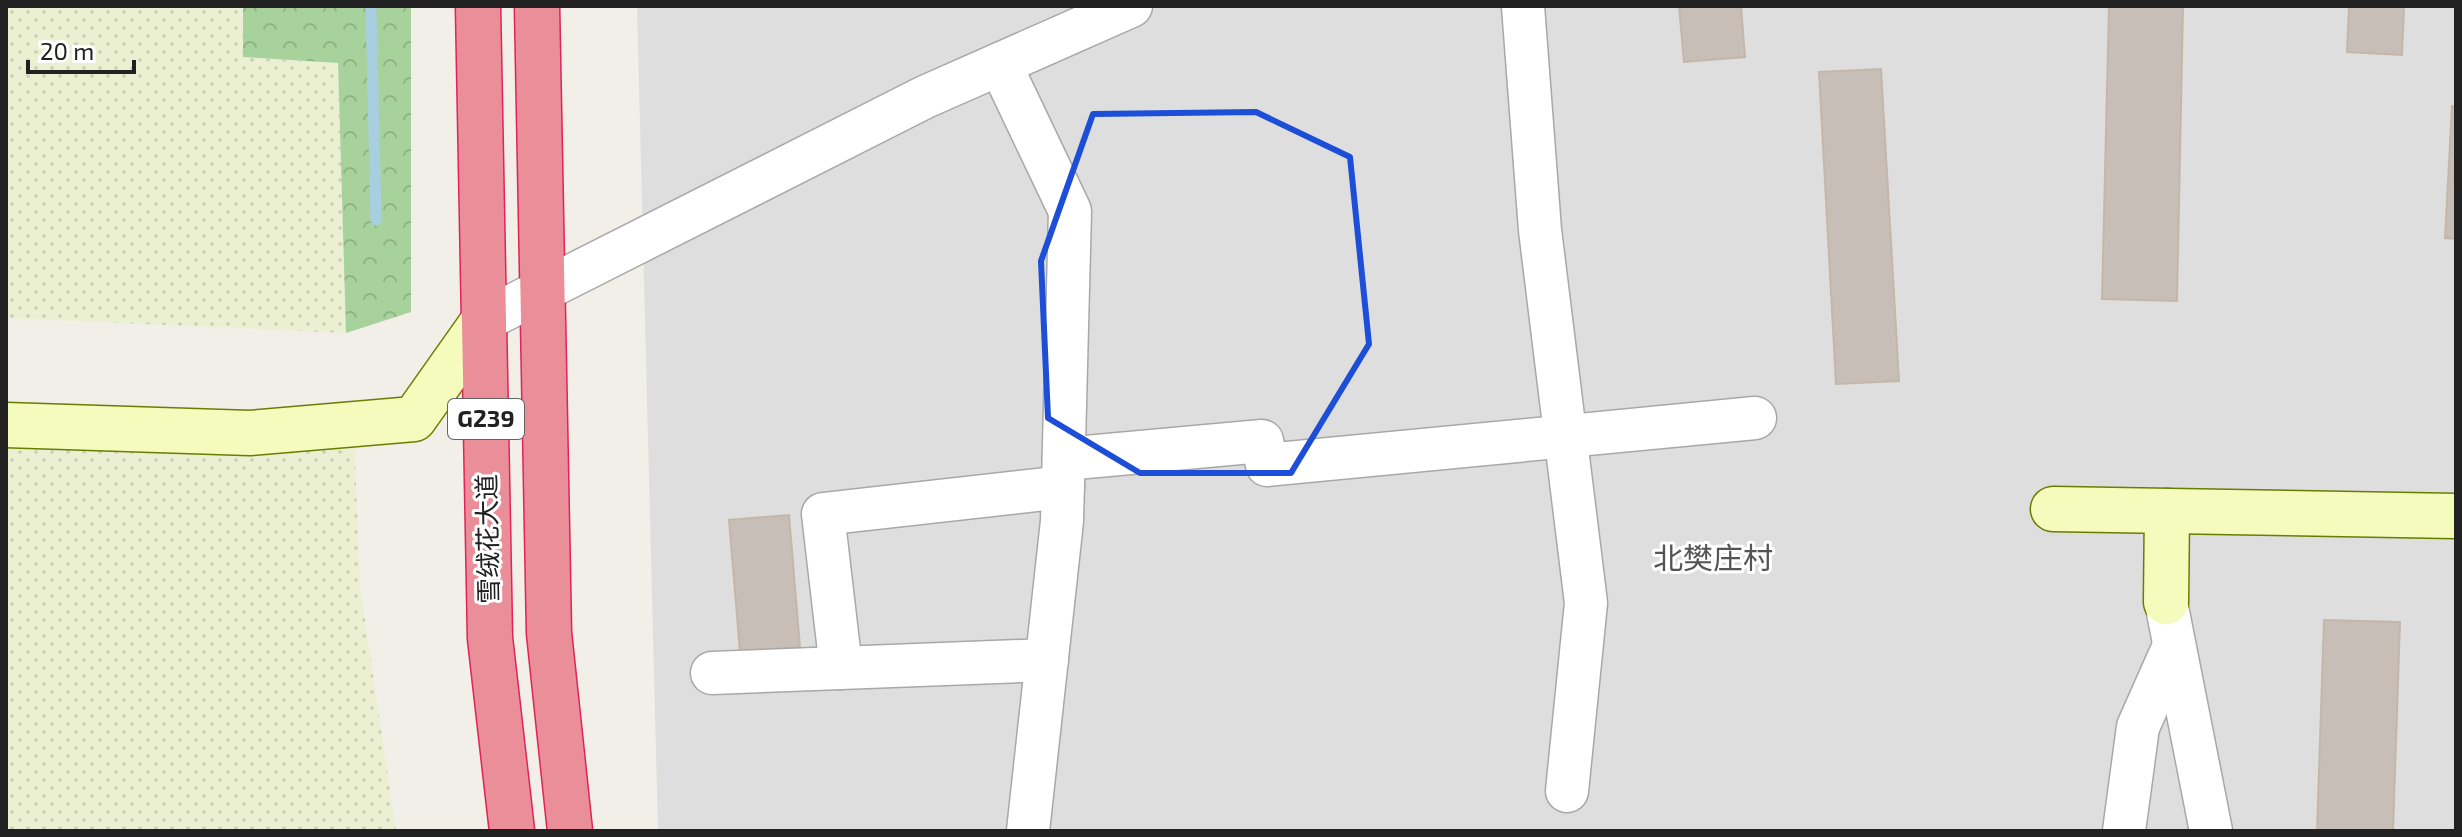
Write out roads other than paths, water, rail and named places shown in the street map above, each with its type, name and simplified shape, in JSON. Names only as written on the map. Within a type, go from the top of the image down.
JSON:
[{"type":"highway","name":"雪绒花大道","points":[[478,6],[490,638],[512,831]]},
{"type":"highway","name":"G239","points":[[537,6],[549,633],[570,831]]},
{"type":"street","points":[[1523,6],[1540,230],[1586,603],[1567,791]]},
{"type":"street","points":[[6,425],[250,433],[414,419],[484,320],[925,97],[1115,9]]},
{"type":"street","points":[[1000,64],[1070,211],[1062,521],[1028,831]]},
{"type":"street","points":[[841,668],[823,514],[1262,441],[1267,465],[1755,418]]},
{"type":"street","points":[[2053,509],[2456,516]]},
{"type":"street","points":[[2167,511],[2166,602],[2211,831]]},
{"type":"street","points":[[2124,831],[2138,727],[2174,646]]},
{"type":"street","points":[[712,673],[1047,660]]},
{"type":"waterway","points":[[371,6],[376,220]]},
{"type":"district","name":"北樊庄村","points":[[1713,559]]}]
